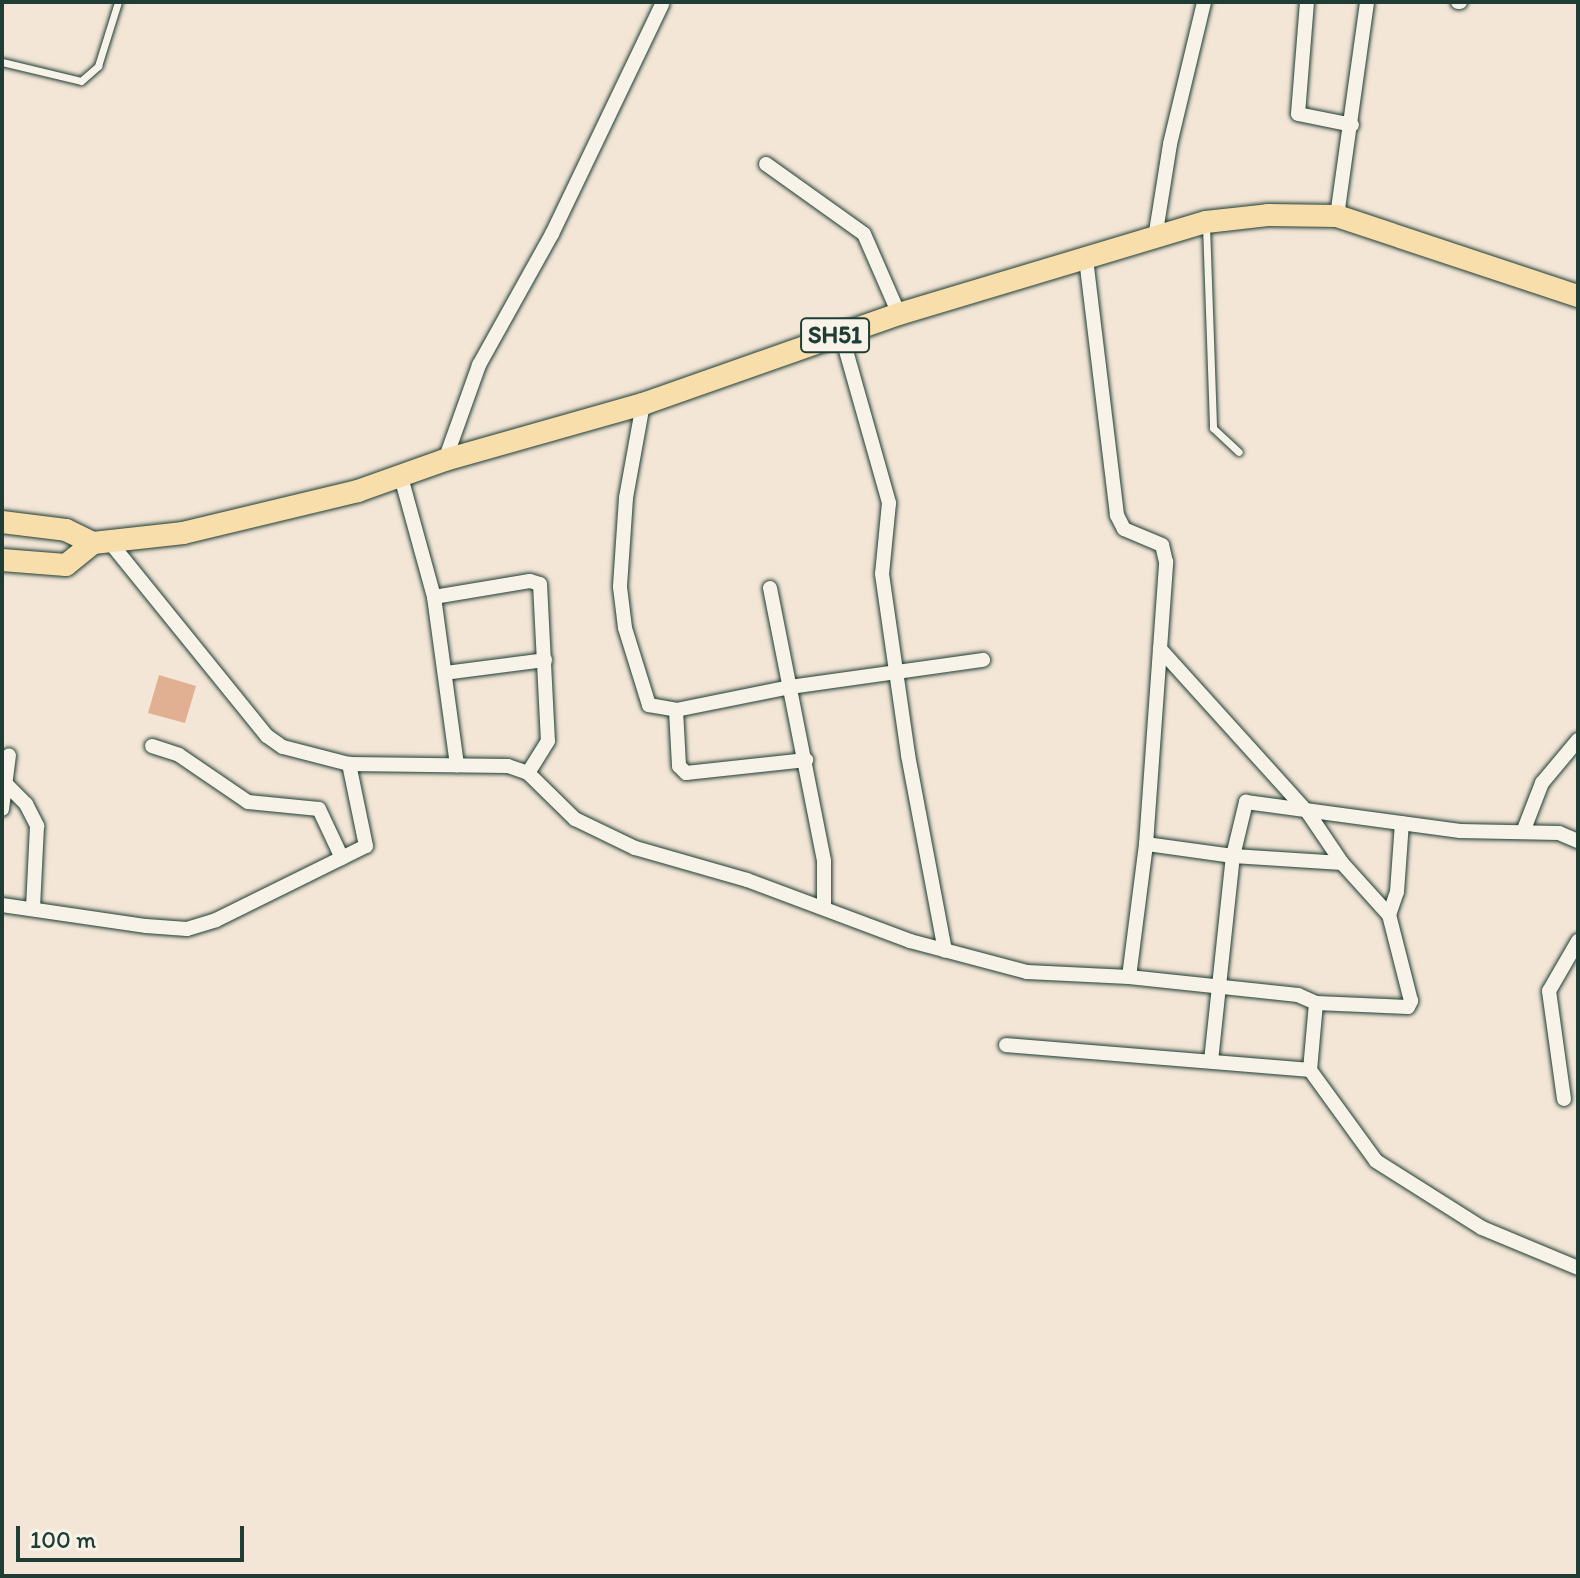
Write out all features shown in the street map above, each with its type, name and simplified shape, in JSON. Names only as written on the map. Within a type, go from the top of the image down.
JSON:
[{"type":"main road","name":"SH51","points":[[2,522],[66,530],[101,542],[183,533],[401,477],[445,460],[643,404],[899,314],[1206,222],[1268,215],[1337,216],[1578,296]]},
{"type":"main road","name":"SH51","points":[[2,560],[66,565],[101,542]]},
{"type":"street","points":[[1155,238],[1170,144],[1204,2]]},
{"type":"street","points":[[1307,2],[1298,114],[1352,125]]},
{"type":"street","points":[[1337,216],[1367,2]]},
{"type":"street","points":[[445,460],[479,365],[552,234],[662,4]]},
{"type":"street","points":[[766,164],[864,234],[899,314]]},
{"type":"street","points":[[1086,258],[1117,515],[1124,529],[1162,545],[1166,562],[1146,844],[1129,977]]},
{"type":"street","points":[[841,333],[889,503],[882,574],[894,671],[945,951]]},
{"type":"street","points":[[643,404],[626,498],[620,587],[645,700],[656,709],[676,710],[790,687],[983,660]]},
{"type":"street","points":[[401,477],[434,597],[457,765]]},
{"type":"street","points":[[101,542],[267,736],[283,747],[349,764],[508,766],[528,773],[575,819],[635,848],[824,907],[945,951],[1027,972],[1129,977],[1298,995],[1316,1003],[1408,1007],[1403,952],[1389,915],[1342,863],[1309,814],[1160,649]]},
{"type":"street","points":[[434,597],[530,581],[540,584],[548,741],[528,773]]},
{"type":"street","points":[[770,588],[824,861],[824,907]]},
{"type":"street","points":[[445,673],[545,660]]},
{"type":"street","points":[[676,710],[679,766],[686,773],[806,760]]},
{"type":"street","points":[[1523,832],[1542,783],[1578,740]]},
{"type":"street","points":[[152,746],[179,755],[248,802],[319,809],[342,858]]},
{"type":"street","points":[[2,809],[9,755]]},
{"type":"street","points":[[2,905],[187,929],[216,920],[363,849],[367,840],[349,764]]},
{"type":"street","points":[[7,785],[26,804],[37,826],[33,909]]},
{"type":"street","points":[[1211,1061],[1233,856],[1249,800],[1309,814],[1559,833],[1578,841]]},
{"type":"street","points":[[1389,915],[1397,892],[1402,823]]},
{"type":"street","points":[[1146,844],[1233,856],[1342,863]]},
{"type":"street","points":[[1564,1099],[1549,991],[1578,941]]},
{"type":"street","points":[[1316,1003],[1310,1070],[1376,1161],[1482,1228],[1578,1268]]},
{"type":"street","points":[[1006,1045],[1310,1070]]},
{"type":"lane","points":[[2,62],[81,81],[98,66],[118,2]]},
{"type":"lane","points":[[1206,222],[1213,428],[1239,452]]},
{"type":"building","points":[[159,675],[196,686],[185,723],[148,713]]}]
